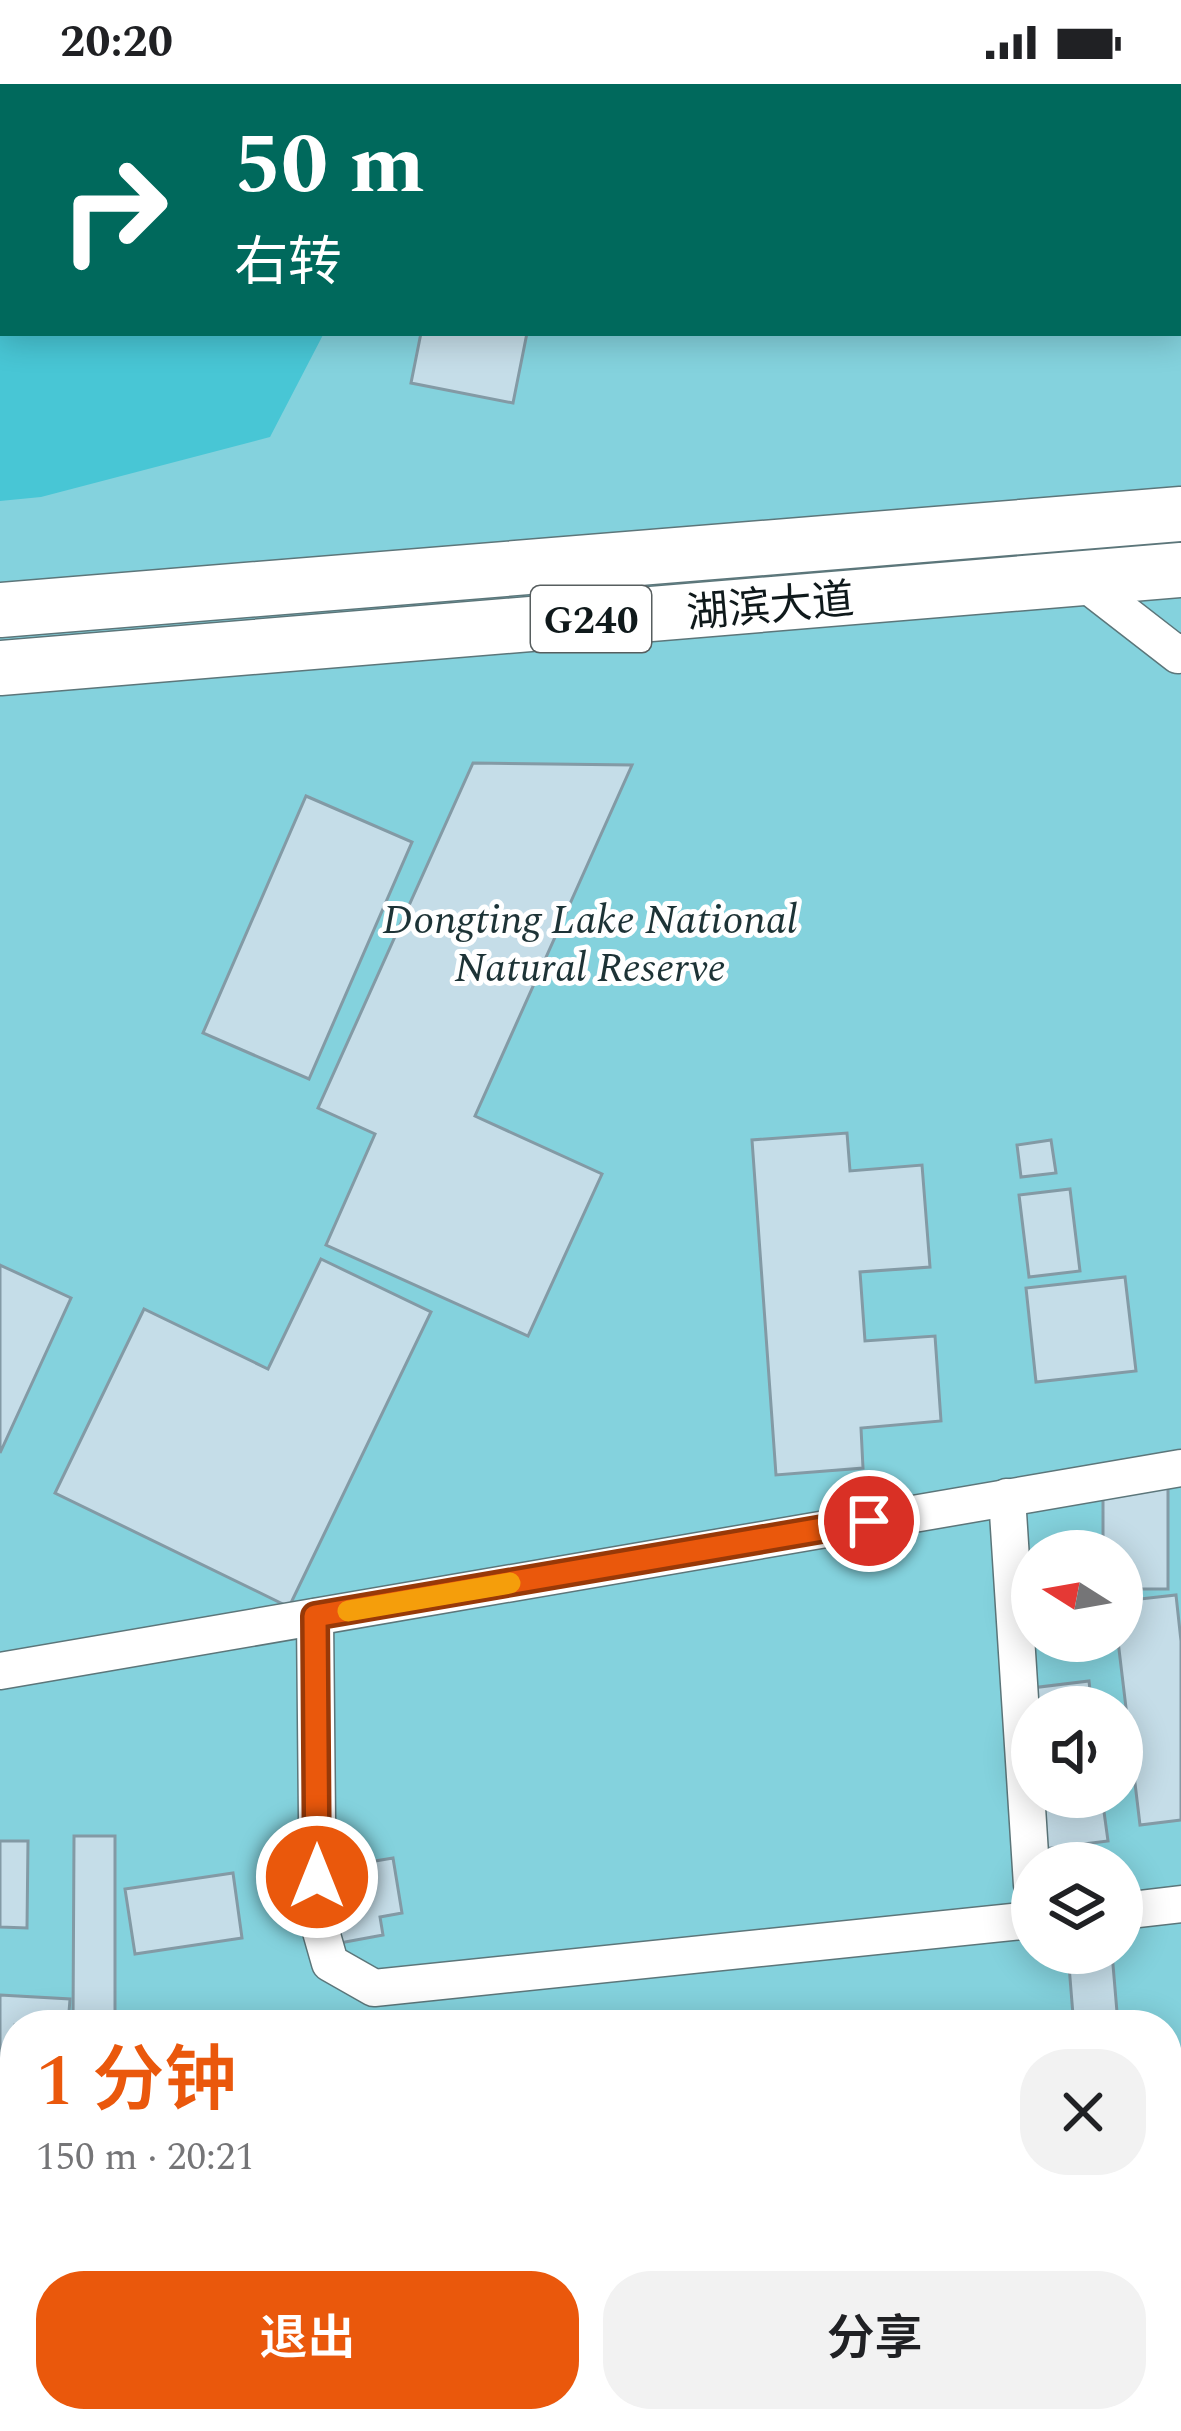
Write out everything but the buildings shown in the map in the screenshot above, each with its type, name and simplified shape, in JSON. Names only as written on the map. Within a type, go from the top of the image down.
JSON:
[{"type":"highway","name":"湖滨大道","points":[[0,610],[1181,514]]},
{"type":"highway","name":"湖滨大道","points":[[0,668],[1181,570]]},
{"type":"street","points":[[1080,579],[1180,664]]},
{"type":"street","points":[[0,1671],[1181,1468]]},
{"type":"street","points":[[1007,1498],[1029,1842]]},
{"type":"street","points":[[315,1616],[318,1921],[330,1963],[374,1988],[1011,1923]]},
{"type":"street","points":[[1143,1909],[1181,1904]]},
{"type":"green space","name":"Dongting Lake National Natural Reserve","points":[[0,336],[1181,336],[1181,2010],[0,2010]]},
{"type":"shaded area","points":[[0,336],[322,336],[270,437],[41,497],[0,501]]},
{"type":"slow traffic","points":[[348,1611],[510,1583]]},
{"type":"route","points":[[317,1877],[315,1616],[869,1521]]}]
